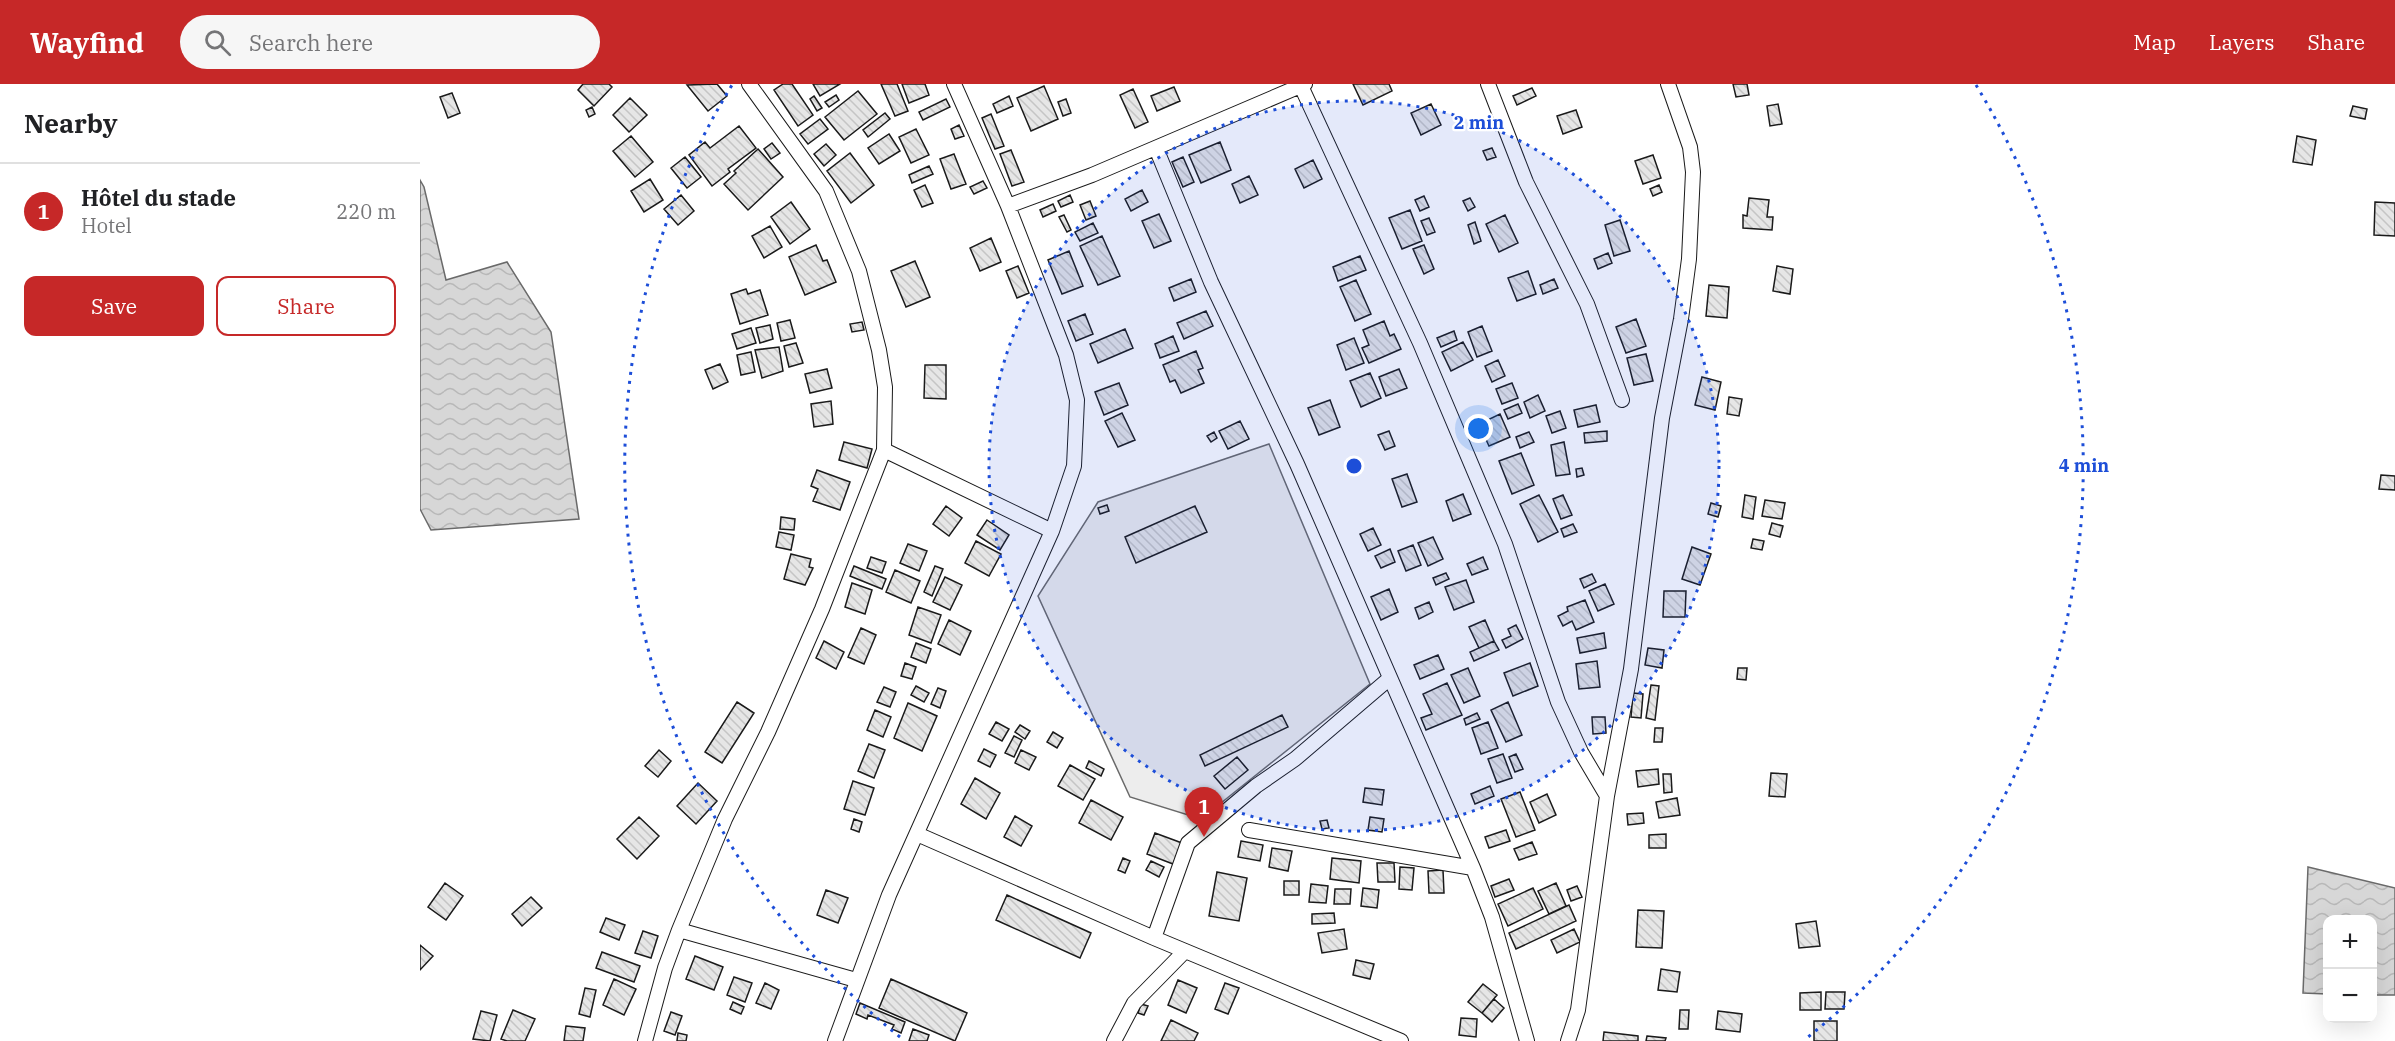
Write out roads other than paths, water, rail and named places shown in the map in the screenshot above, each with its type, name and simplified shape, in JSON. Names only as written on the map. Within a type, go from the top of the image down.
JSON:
[{"type":"street","points":[[835,1041],[888,895],[1052,531],[1074,466],[1077,400],[1066,355],[1008,206],[954,84]]},
{"type":"street","points":[[1488,84],[1526,182],[1587,304],[1622,400]]},
{"type":"street","points":[[1568,1041],[1578,1010],[1607,796],[1631,669],[1662,418],[1681,319],[1689,259],[1693,172],[1690,147],[1668,84]]},
{"type":"street","points":[[1008,206],[1156,148],[1303,85],[1420,343],[1505,544],[1558,702],[1581,752],[1607,796]]},
{"type":"street","points":[[645,1041],[665,968],[679,930],[725,819],[768,732],[822,609],[884,450],[885,387],[879,350],[859,270],[826,191],[755,86]]},
{"type":"street","points":[[1156,148],[1211,282],[1297,464],[1473,868],[1492,917],[1527,1041]]},
{"type":"street","points":[[884,450],[1052,531]]},
{"type":"street","points":[[1154,938],[1188,843],[1257,786],[1295,759],[1390,678]]},
{"type":"street","points":[[1249,830],[1473,868]]},
{"type":"street","points":[[917,834],[1154,938],[1401,1041]]},
{"type":"street","points":[[679,930],[856,980]]},
{"type":"street","points":[[1114,1041],[1134,1003],[1185,951]]},
{"type":"water","points":[[420,180],[424,187],[446,280],[507,262],[551,332],[579,519],[431,530],[420,509]]},
{"type":"water","points":[[2308,867],[2395,888],[2395,995],[2377,995],[2377,915],[2323,915],[2323,994],[2303,993]]},
{"type":"place","name":"Hôtel du stade","points":[[1204,837]]}]
